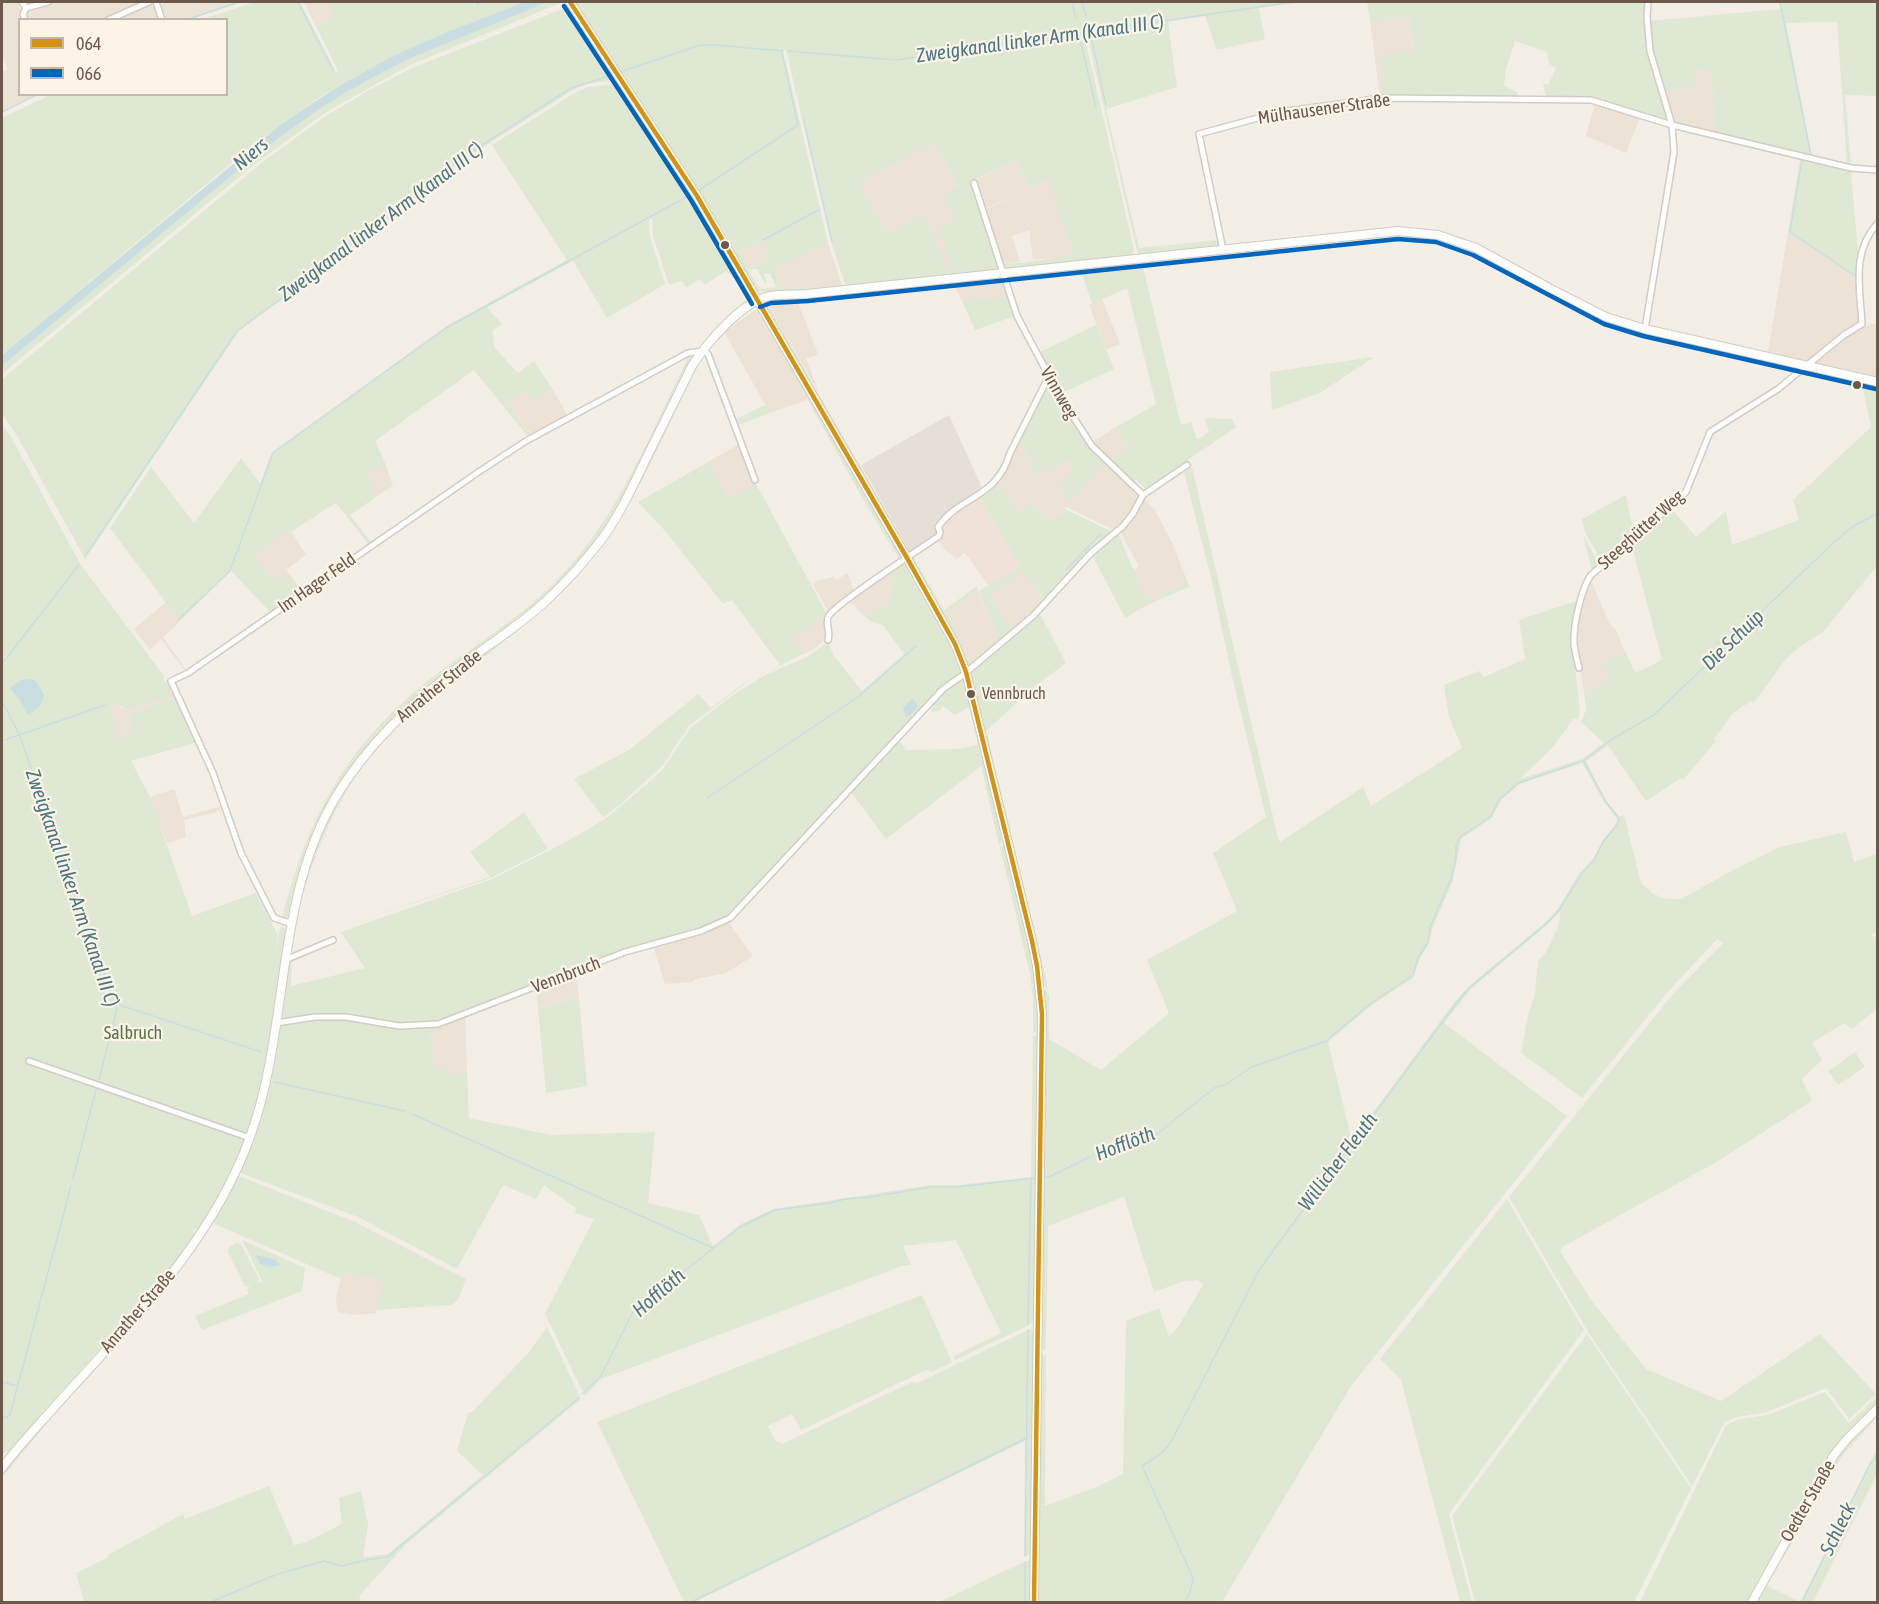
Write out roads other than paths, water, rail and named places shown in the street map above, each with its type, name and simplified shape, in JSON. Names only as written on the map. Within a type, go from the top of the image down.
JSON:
[{"type":"main road","points":[[570,2],[695,192],[908,558],[956,644],[966,672],[1037,966],[1042,1014],[1034,1602]]},
{"type":"main road","points":[[758,300],[770,296],[807,294],[1398,231],[1438,235],[1476,248],[1606,317],[1645,329],[1878,382]]},
{"type":"main road","name":"Anrather Straße","points":[[2,1468],[176,1269],[208,1223],[235,1173],[250,1138],[261,1103],[276,1023],[290,923],[299,884],[315,838],[334,800],[362,758],[387,728],[417,699],[513,629],[547,601],[580,566],[603,537],[631,490],[692,366],[702,351],[726,324],[758,300]]},
{"type":"main road","name":"Oedter Straße","points":[[1752,1602],[1834,1455],[1846,1439],[1878,1408]]},
{"type":"street","points":[[22,2],[26,8]]},
{"type":"street","points":[[24,18],[23,14],[26,8],[48,2]]},
{"type":"street","points":[[113,18],[149,2]]},
{"type":"street","points":[[157,2],[161,18]]},
{"type":"street","points":[[1645,329],[1674,152],[1672,125],[1650,51],[1648,2]]},
{"type":"street","name":"Mülhausener Straße","points":[[1223,250],[1199,134],[1280,112],[1382,98],[1591,99],[1672,125],[1851,168],[1878,170]]},
{"type":"street","points":[[974,183],[1002,273]]},
{"type":"street","name":"Steeghütter Weg","points":[[1579,668],[1574,645],[1575,630],[1585,583],[1591,575],[1686,492],[1710,432],[1778,389],[1844,335],[1862,324],[1858,266],[1867,235],[1878,223]]},
{"type":"street","name":"Vinnweg","points":[[1002,273],[1017,316],[1049,376],[1092,446],[1143,495]]},
{"type":"street","points":[[702,351],[708,354],[755,480]]},
{"type":"street","name":"Im Hager Feld","points":[[290,923],[274,918],[241,853],[205,753],[171,681],[188,673],[526,441],[688,353],[702,351]]},
{"type":"street","points":[[828,640],[829,614],[855,593],[939,536],[938,527],[943,520],[997,480],[1049,376]]},
{"type":"street","points":[[966,672],[1032,616],[1091,553],[1123,526],[1143,495],[1187,465]]},
{"type":"street","name":"Vennbruch","points":[[276,1023],[315,1017],[346,1017],[399,1026],[438,1024],[625,952],[701,931],[730,918],[943,689],[966,672]]},
{"type":"street","points":[[284,961],[333,940]]},
{"type":"street","points":[[29,1061],[250,1138]]},
{"type":"water","name":"Niers","points":[[524,2],[548,2],[409,59],[322,107],[259,153],[2,366],[2,355],[279,126],[309,105],[372,67],[434,38]]},
{"type":"water","points":[[22,680],[36,681],[44,695],[41,705],[28,715],[10,688]]},
{"type":"water","points":[[913,698],[918,707],[906,717],[903,708]]},
{"type":"water","points":[[256,1255],[276,1260],[281,1265],[269,1267],[260,1264]]},
{"type":"waterway","points":[[192,18],[238,2]]},
{"type":"waterway","points":[[298,2],[333,70]]},
{"type":"waterway","points":[[1072,2],[1076,19]]},
{"type":"waterway","points":[[1082,2],[1086,16]]},
{"type":"waterway","name":"Zweigkanal linker Arm (Kanal III C)","points":[[787,51],[896,60],[1293,2]]},
{"type":"waterway","points":[[1780,2],[1811,155]]},
{"type":"waterway","points":[[1090,32],[1106,105]]},
{"type":"waterway","points":[[1079,35],[1096,107]]},
{"type":"waterway","name":"Zweigkanal linker Arm (Kanal III C)","points":[[620,72],[700,45],[783,51]]},
{"type":"waterway","points":[[696,192],[798,125],[782,53]]},
{"type":"waterway","name":"Zweigkanal linker Arm (Kanal III C)","points":[[86,555],[237,331],[462,158],[571,88],[613,75]]},
{"type":"waterway","points":[[2,112],[34,96]]},
{"type":"waterway","points":[[803,118],[832,241]]},
{"type":"waterway","points":[[1802,160],[1790,232],[1855,276]]},
{"type":"waterway","points":[[179,619],[230,571],[273,453],[446,328],[692,194]]},
{"type":"waterway","points":[[763,240],[820,209]]},
{"type":"waterway","name":"Hofflöth","points":[[1043,1177],[1049,1177],[1110,1147],[1157,1134],[1216,1087],[1225,1085],[1252,1067],[1326,1041],[1370,1004],[1413,975],[1418,958],[1428,942],[1430,927],[1451,879],[1456,845],[1460,837],[1490,817],[1500,799],[1518,783],[1583,761],[1612,739],[1654,715],[1832,544],[1852,527],[1878,513]]},
{"type":"waterway","points":[[1066,570],[1100,534]]},
{"type":"waterway","name":"Zweigkanal linker Arm (Kanal III C)","points":[[2,664],[79,565]]},
{"type":"waterway","points":[[707,798],[858,697],[916,646]]},
{"type":"waterway","name":"Zweigkanal linker Arm (Kanal III C)","points":[[2,701],[19,734],[117,1009],[99,1079]]},
{"type":"waterway","points":[[2,741],[105,705]]},
{"type":"waterway","name":"Willicher Fleuth","points":[[1185,1602],[1190,1593],[1193,1578],[1142,1466],[1159,1455],[1170,1444],[1258,1272],[1455,1005],[1469,988],[1547,923],[1559,910],[1582,873],[1595,859],[1603,842],[1618,824],[1619,818],[1606,802],[1584,761]]},
{"type":"waterway","points":[[117,1004],[261,1052]]},
{"type":"waterway","points":[[274,1082],[405,1111]]},
{"type":"waterway","name":"Zweigkanal linker Arm (Kanal III C)","points":[[73,1178],[96,1090]]},
{"type":"waterway","points":[[412,1114],[713,1248]]},
{"type":"waterway","name":"Hofflöth","points":[[582,1394],[601,1376],[633,1312],[740,1227],[775,1210],[931,1187],[957,1187],[1035,1178]]},
{"type":"waterway","points":[[1028,1324],[1031,1179]]},
{"type":"waterway","name":"Zweigkanal linker Arm (Kanal III C)","points":[[2,1419],[10,1415],[71,1186]]},
{"type":"waterway","points":[[1025,1556],[1028,1330]]},
{"type":"waterway","points":[[2,1382],[17,1386]]},
{"type":"waterway","name":"Hofflöth","points":[[210,1602],[278,1574],[324,1561],[342,1566],[387,1557],[579,1398]]},
{"type":"waterway","points":[[691,1602],[1027,1438]]},
{"type":"waterway","name":"Schleck","points":[[1802,1602],[1871,1462],[1878,1457]]},
{"type":"waterway","points":[[1025,1562],[1025,1602]]},
{"type":"place","name":"Vennbruch","points":[[971,694]]},
{"type":"water label","name":"Die Schuip","points":[[1733,640]]},
{"type":"park label","name":"Salbruch","points":[[133,1033]]}]
